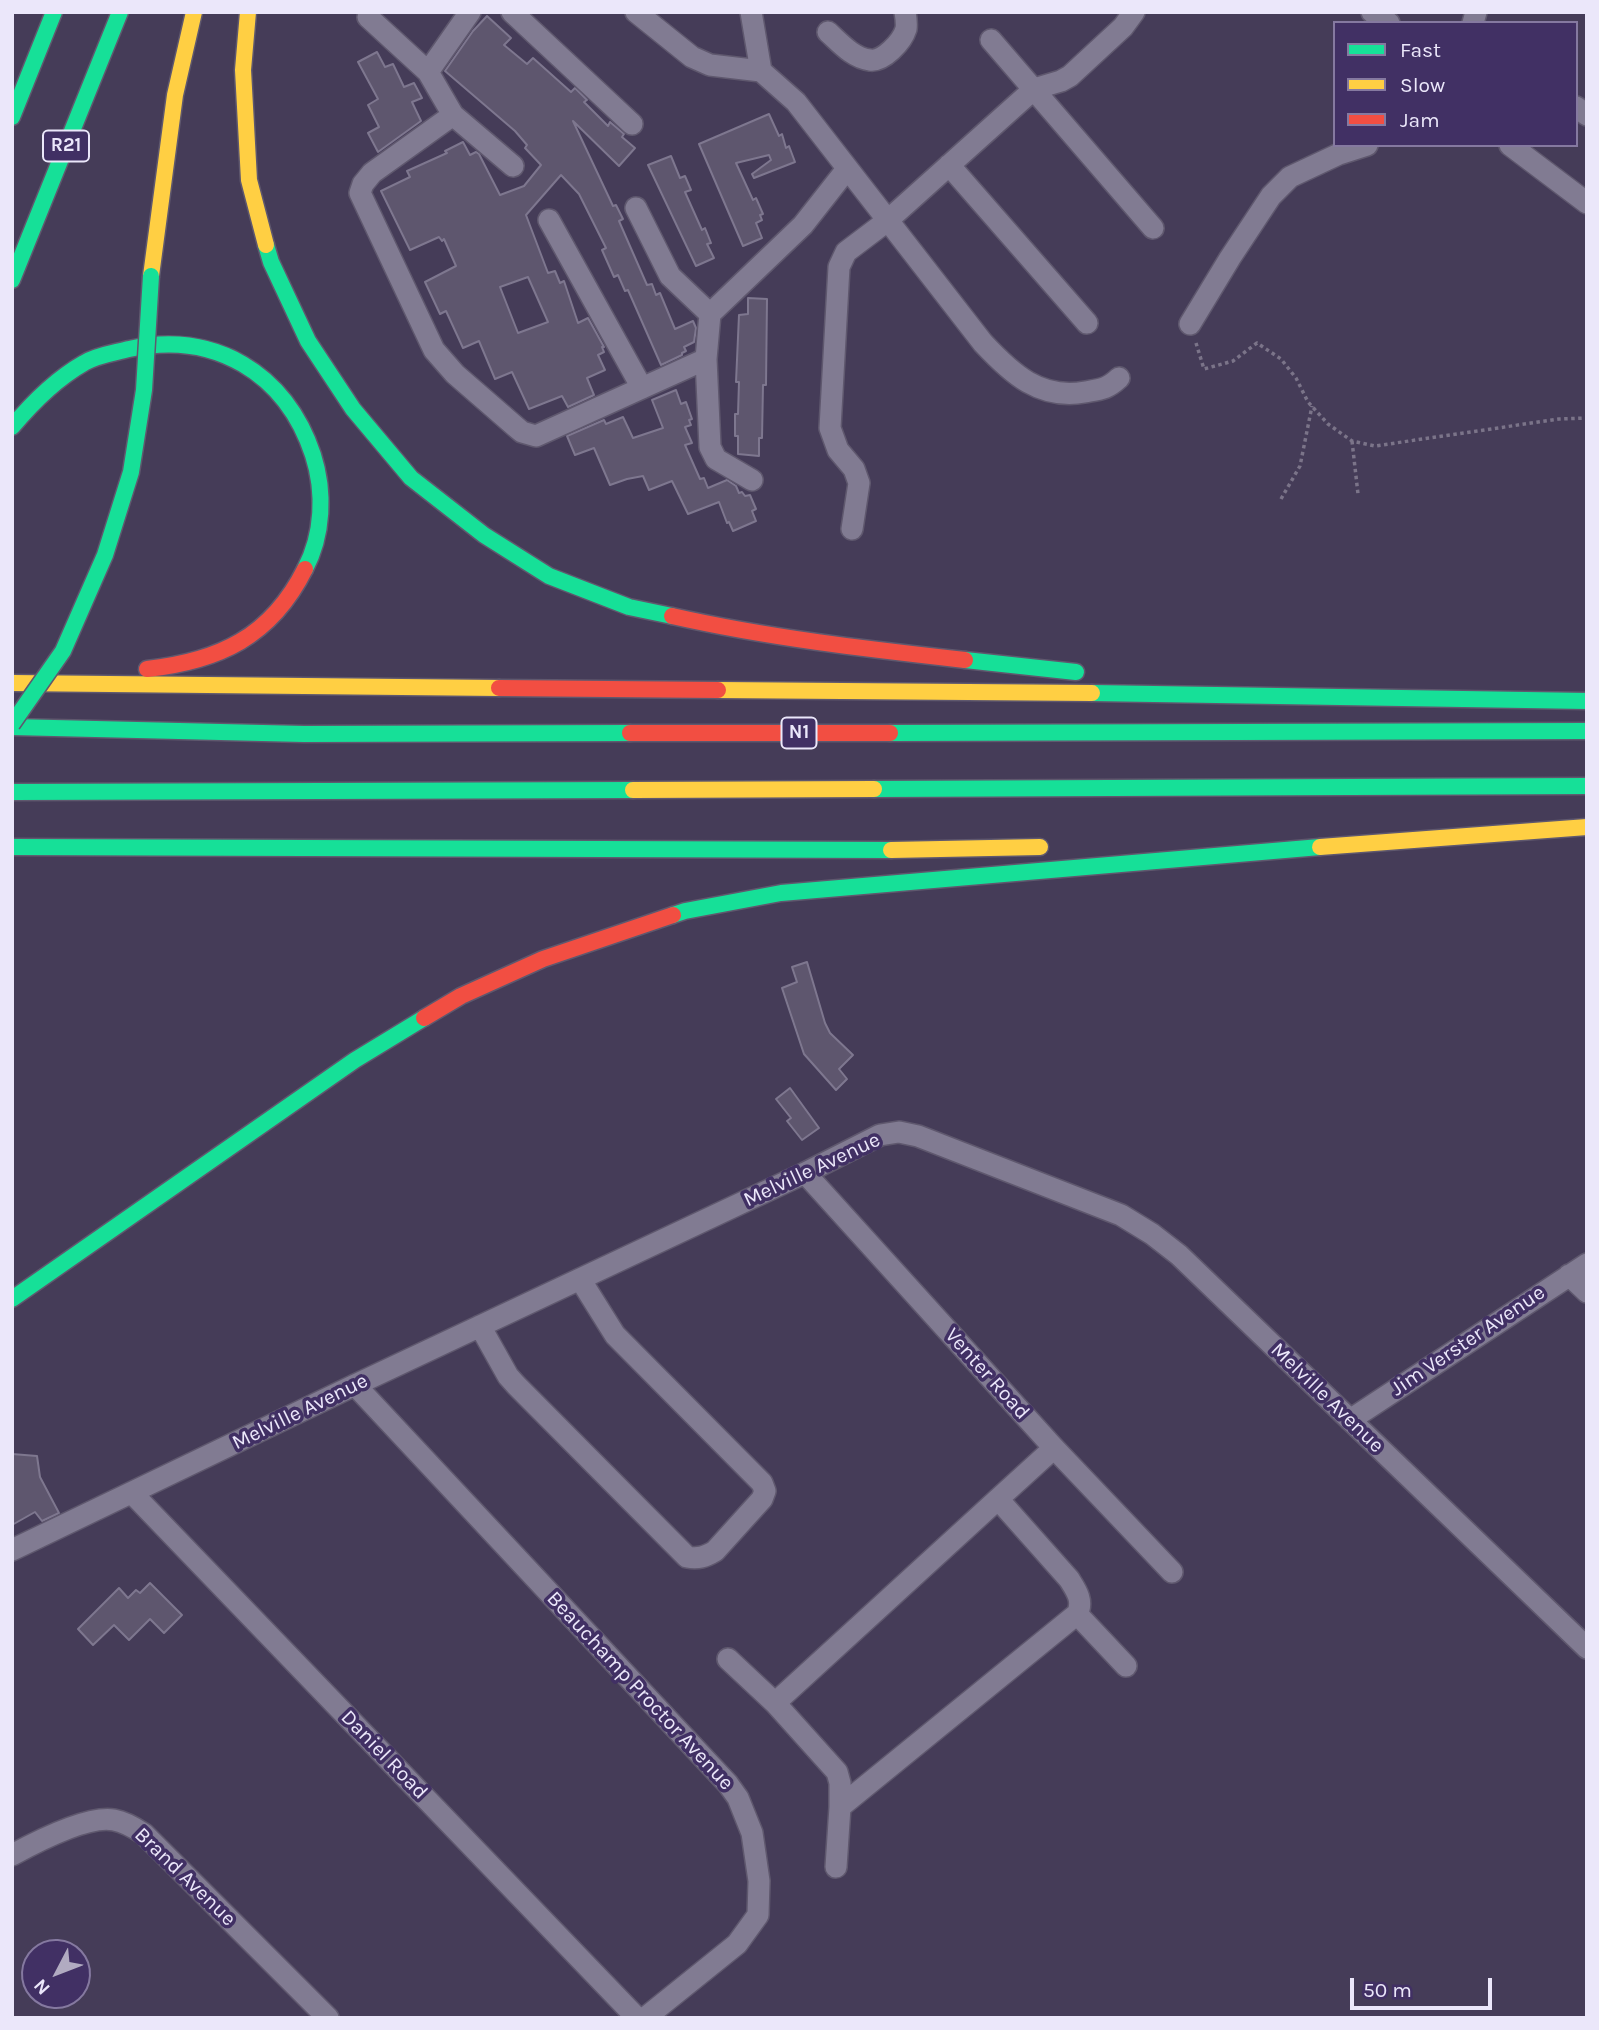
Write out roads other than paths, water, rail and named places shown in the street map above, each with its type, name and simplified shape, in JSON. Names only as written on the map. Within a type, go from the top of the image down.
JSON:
[{"type":"highway","points":[[12,117],[54,12]]},
{"type":"highway","name":"R21","points":[[12,280],[120,12]]},
{"type":"highway","points":[[12,725],[63,651],[104,555],[131,472],[144,390],[151,276],[176,96],[194,12]]},
{"type":"highway","points":[[248,12],[243,71],[249,180],[271,262],[308,341],[354,409],[411,478],[463,519],[549,576],[629,607],[716,626],[830,645],[1088,673]]},
{"type":"highway","points":[[12,427],[28,407],[53,385],[86,362],[156,344],[194,345],[228,355],[282,395],[300,422],[315,458],[320,493],[318,536],[305,569],[287,600],[255,633],[216,654],[157,668],[12,677]]},
{"type":"highway","points":[[1129,677],[1293,695]]},
{"type":"highway","points":[[12,683],[1293,695],[1587,701]]},
{"type":"highway","name":"N1","points":[[12,725],[304,734],[1587,731]]},
{"type":"highway","points":[[12,792],[1587,786]]},
{"type":"highway","points":[[12,1299],[355,1060],[461,996],[543,959],[685,911],[781,893],[1388,841],[1587,827]]},
{"type":"highway","points":[[1153,845],[1388,841]]},
{"type":"highway","points":[[12,847],[849,851],[1056,847]]},
{"type":"street","points":[[428,72],[470,12]]},
{"type":"street","points":[[512,12],[632,124]]},
{"type":"street","points":[[636,12],[692,57],[710,65],[761,71],[796,102],[983,342],[1025,382],[1055,393],[1076,394],[1108,388],[1119,378]]},
{"type":"street","points":[[751,12],[761,71]]},
{"type":"street","points":[[828,32],[860,58],[872,61],[881,59],[902,37],[906,28],[905,12]]},
{"type":"street","points":[[368,17],[428,72],[453,115],[513,166]]},
{"type":"street","points":[[852,529],[859,483],[854,469],[838,450],[830,428],[839,267],[846,252],[887,221],[1034,89],[1070,76],[1122,17]]},
{"type":"street","points":[[991,40],[1153,228]]},
{"type":"street","points":[[453,115],[372,173],[360,193],[434,350],[455,374],[522,432],[536,436],[706,359]]},
{"type":"street","points":[[1190,324],[1271,196],[1290,177],[1361,147]]},
{"type":"street","points":[[1513,147],[1587,203]]},
{"type":"street","points":[[949,165],[1087,323]]},
{"type":"street","points":[[752,480],[716,459],[710,447],[706,359],[710,314],[803,225],[847,169]]},
{"type":"street","points":[[636,208],[670,276],[710,314]]},
{"type":"street","points":[[549,220],[642,388]]},
{"type":"street","name":"Melville Avenue","points":[[12,1550],[880,1135],[899,1132],[918,1136],[1121,1215],[1152,1234],[1179,1255],[1587,1648]]},
{"type":"street","name":"Venter Road","points":[[805,1173],[1171,1572]]},
{"type":"street","points":[[1578,1269],[1587,1292]]},
{"type":"street","name":"Jim Verster Avenue","points":[[1350,1420],[1578,1269]]},
{"type":"street","points":[[480,1326],[508,1376],[516,1385],[687,1558],[707,1556],[715,1551],[762,1499],[765,1491],[762,1483],[615,1335],[580,1279]]},
{"type":"street","name":"Beauchamp Proctor Avenue","points":[[355,1385],[728,1784],[738,1798],[752,1833],[759,1881],[758,1915],[737,1944],[645,2018]]},
{"type":"street","points":[[775,1703],[1055,1448]]},
{"type":"street","name":"Daniel Road","points":[[132,1493],[637,2018]]},
{"type":"street","points":[[841,1807],[1077,1614],[1081,1604],[1069,1579],[998,1499]]},
{"type":"street","points":[[1077,1614],[1126,1666]]},
{"type":"street","points":[[728,1659],[775,1703],[837,1772],[841,1807],[836,1867]]},
{"type":"street","name":"Brand Avenue","points":[[12,1855],[92,1821],[113,1819],[130,1825],[144,1834],[328,2018]]}]
